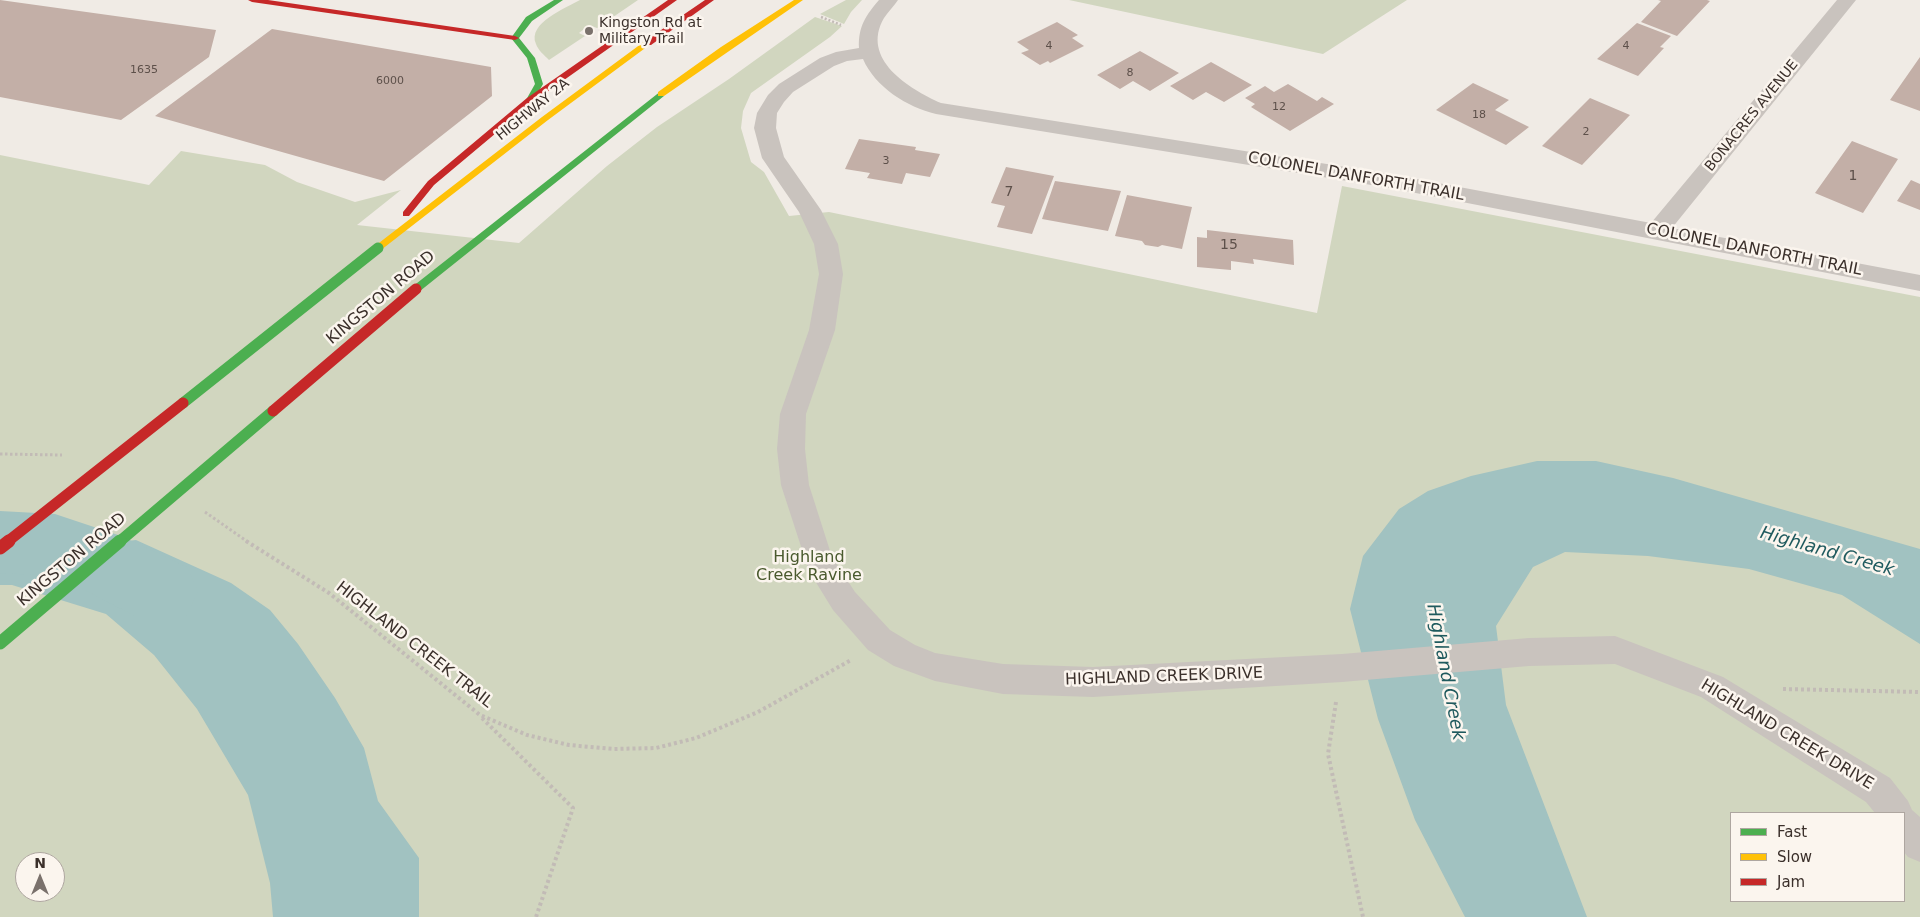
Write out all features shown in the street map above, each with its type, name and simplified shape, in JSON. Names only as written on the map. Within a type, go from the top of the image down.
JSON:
[{"type":"main road","points":[[252,0],[516,38],[531,58],[539,84],[530,100]]},
{"type":"main road","points":[[516,38],[529,19],[559,0]]},
{"type":"main road","points":[[0,548],[378,248],[431,183],[530,100],[673,0]]},
{"type":"main road","name":"HIGHWAY 2A","points":[[378,248],[476,174],[582,90],[710,0]]},
{"type":"main road","name":"KINGSTON ROAD","points":[[0,642],[416,289],[653,100],[723,50],[799,0]]},
{"type":"street","points":[[870,52],[869,41],[872,24],[881,8],[889,0]]},
{"type":"street","name":"BONACRES AVENUE","points":[[1658,231],[1847,0]]},
{"type":"street","name":"COLONEL DANFORTH TRAIL","points":[[870,52],[873,63],[889,82],[906,95],[936,108],[1390,181],[1658,231],[1920,283]]},
{"type":"street","name":"HIGHLAND CREEK DRIVE","points":[[870,52],[843,56],[827,62],[794,83],[775,99],[767,114],[765,128],[766,140],[773,158],[810,210],[826,244],[831,274],[822,330],[793,414],[791,449],[796,485],[819,562],[844,601],[879,640],[905,656],[935,667],[1003,679],[1093,682],[1342,668],[1529,652],[1615,650],[1712,686],[1878,790],[1895,812]]},
{"type":"street","points":[[1905,825],[1920,845]]},
{"type":"path","points":[[0,454],[44,453],[71,456]]},
{"type":"path","name":"HIGHLAND CREEK TRAIL","points":[[203,511],[266,555],[329,593],[480,715],[526,735],[569,744],[613,749],[656,748],[696,738],[758,712],[844,666],[879,640]]},
{"type":"path","points":[[1342,668],[1328,754],[1363,917]]},
{"type":"path","points":[[1781,688],[1920,692]]},
{"type":"path","points":[[480,715],[573,808],[536,917]]},
{"type":"green space","points":[[580,0],[638,0],[597,28],[589,25],[579,33],[585,36],[549,60],[536,44],[535,36],[537,29],[549,17]]},
{"type":"green space","points":[[846,0],[862,0],[851,12],[844,24],[820,14]]},
{"type":"green space","points":[[1069,0],[1407,0],[1323,54]]},
{"type":"green space","name":"Highland Creek Ravine","points":[[815,17],[842,26],[830,37],[751,93],[743,111],[741,128],[751,162],[764,172],[789,216],[829,212],[1317,313],[1342,186],[1920,297],[1920,917],[0,917],[0,155],[149,185],[181,151],[265,165],[297,182],[355,202],[401,190],[357,225],[519,243],[607,166],[657,127],[729,79]]},
{"type":"water","points":[[1537,461],[1596,461],[1673,478],[1920,549],[1920,644],[1842,595],[1749,569],[1648,556],[1565,552],[1533,567],[1496,626],[1506,705],[1587,917],[1465,917],[1415,820],[1378,719],[1350,609],[1363,556],[1399,509],[1428,491],[1471,476]]},
{"type":"water","points":[[136,540],[231,583],[270,610],[298,644],[335,698],[364,748],[378,801],[419,858],[419,917],[273,917],[270,883],[248,795],[197,709],[154,655],[106,614],[12,585],[0,585],[0,553],[53,556],[92,545]]},
{"type":"building","points":[[0,0],[216,30],[209,57],[121,120],[0,97]]},
{"type":"building","points":[[1658,0],[1710,1],[1677,36],[1641,22],[1661,1]]},
{"type":"building","points":[[1057,22],[1078,35],[1072,38],[1084,46],[1050,63],[1048,61],[1040,65],[1021,53],[1029,50],[1017,42]]},
{"type":"building","points":[[1637,23],[1671,36],[1660,47],[1664,48],[1638,76],[1597,59]]},
{"type":"building","points":[[272,29],[491,67],[492,96],[384,181],[155,116]]},
{"type":"building","points":[[1140,51],[1179,73],[1150,91],[1133,81],[1120,89],[1097,75]]},
{"type":"building","points":[[1920,57],[1920,111],[1890,100]]},
{"type":"building","points":[[1211,62],[1252,85],[1224,102],[1206,92],[1193,100],[1170,86]]},
{"type":"building","points":[[1473,83],[1509,100],[1495,110],[1529,127],[1506,145],[1436,110]]},
{"type":"building","points":[[1288,84],[1317,101],[1322,97],[1334,104],[1290,131],[1251,107],[1255,104],[1245,98],[1265,86],[1274,92]]},
{"type":"building","points":[[1590,98],[1630,115],[1582,165],[1542,146]]},
{"type":"building","points":[[859,139],[916,147],[915,150],[940,154],[930,177],[906,173],[902,184],[867,178],[870,173],[845,169]]},
{"type":"building","points":[[1852,141],[1898,159],[1863,213],[1815,193]]},
{"type":"building","points":[[1006,167],[1054,176],[1032,234],[997,227],[1005,206],[991,203]]},
{"type":"building","points":[[1911,180],[1920,184],[1920,210],[1897,201]]},
{"type":"building","points":[[1055,181],[1121,191],[1108,231],[1042,219]]},
{"type":"building","points":[[1127,195],[1192,207],[1182,249],[1162,245],[1158,247],[1145,245],[1142,241],[1115,236]]},
{"type":"building","points":[[1207,230],[1293,240],[1294,265],[1253,259],[1254,264],[1231,261],[1231,270],[1197,267],[1197,237],[1207,238]]},
{"type":"waterway","name":"Highland Creek","points":[[0,542],[55,545],[95,559],[160,591]]},
{"type":"traffic: fast","points":[[530,100],[539,84],[531,58],[515,38],[529,19],[559,0]]},
{"type":"traffic: fast","points":[[416,289],[661,94]]},
{"type":"traffic: fast","points":[[183,403],[378,248]]},
{"type":"traffic: fast","points":[[0,643],[273,411]]},
{"type":"traffic: slow","points":[[661,94],[724,49],[799,0]]},
{"type":"traffic: slow","points":[[378,248],[545,118],[648,43]]},
{"type":"traffic: jam","points":[[252,0],[515,38]]},
{"type":"traffic: jam","points":[[406,214],[431,183],[530,100],[673,0]]},
{"type":"traffic: jam","points":[[648,43],[710,0]]},
{"type":"traffic: jam","points":[[273,411],[416,289]]},
{"type":"traffic: jam","points":[[0,548],[183,403]]},
{"type":"place","name":"Kingston Rd at Military Trail","points":[[589,31]]}]
